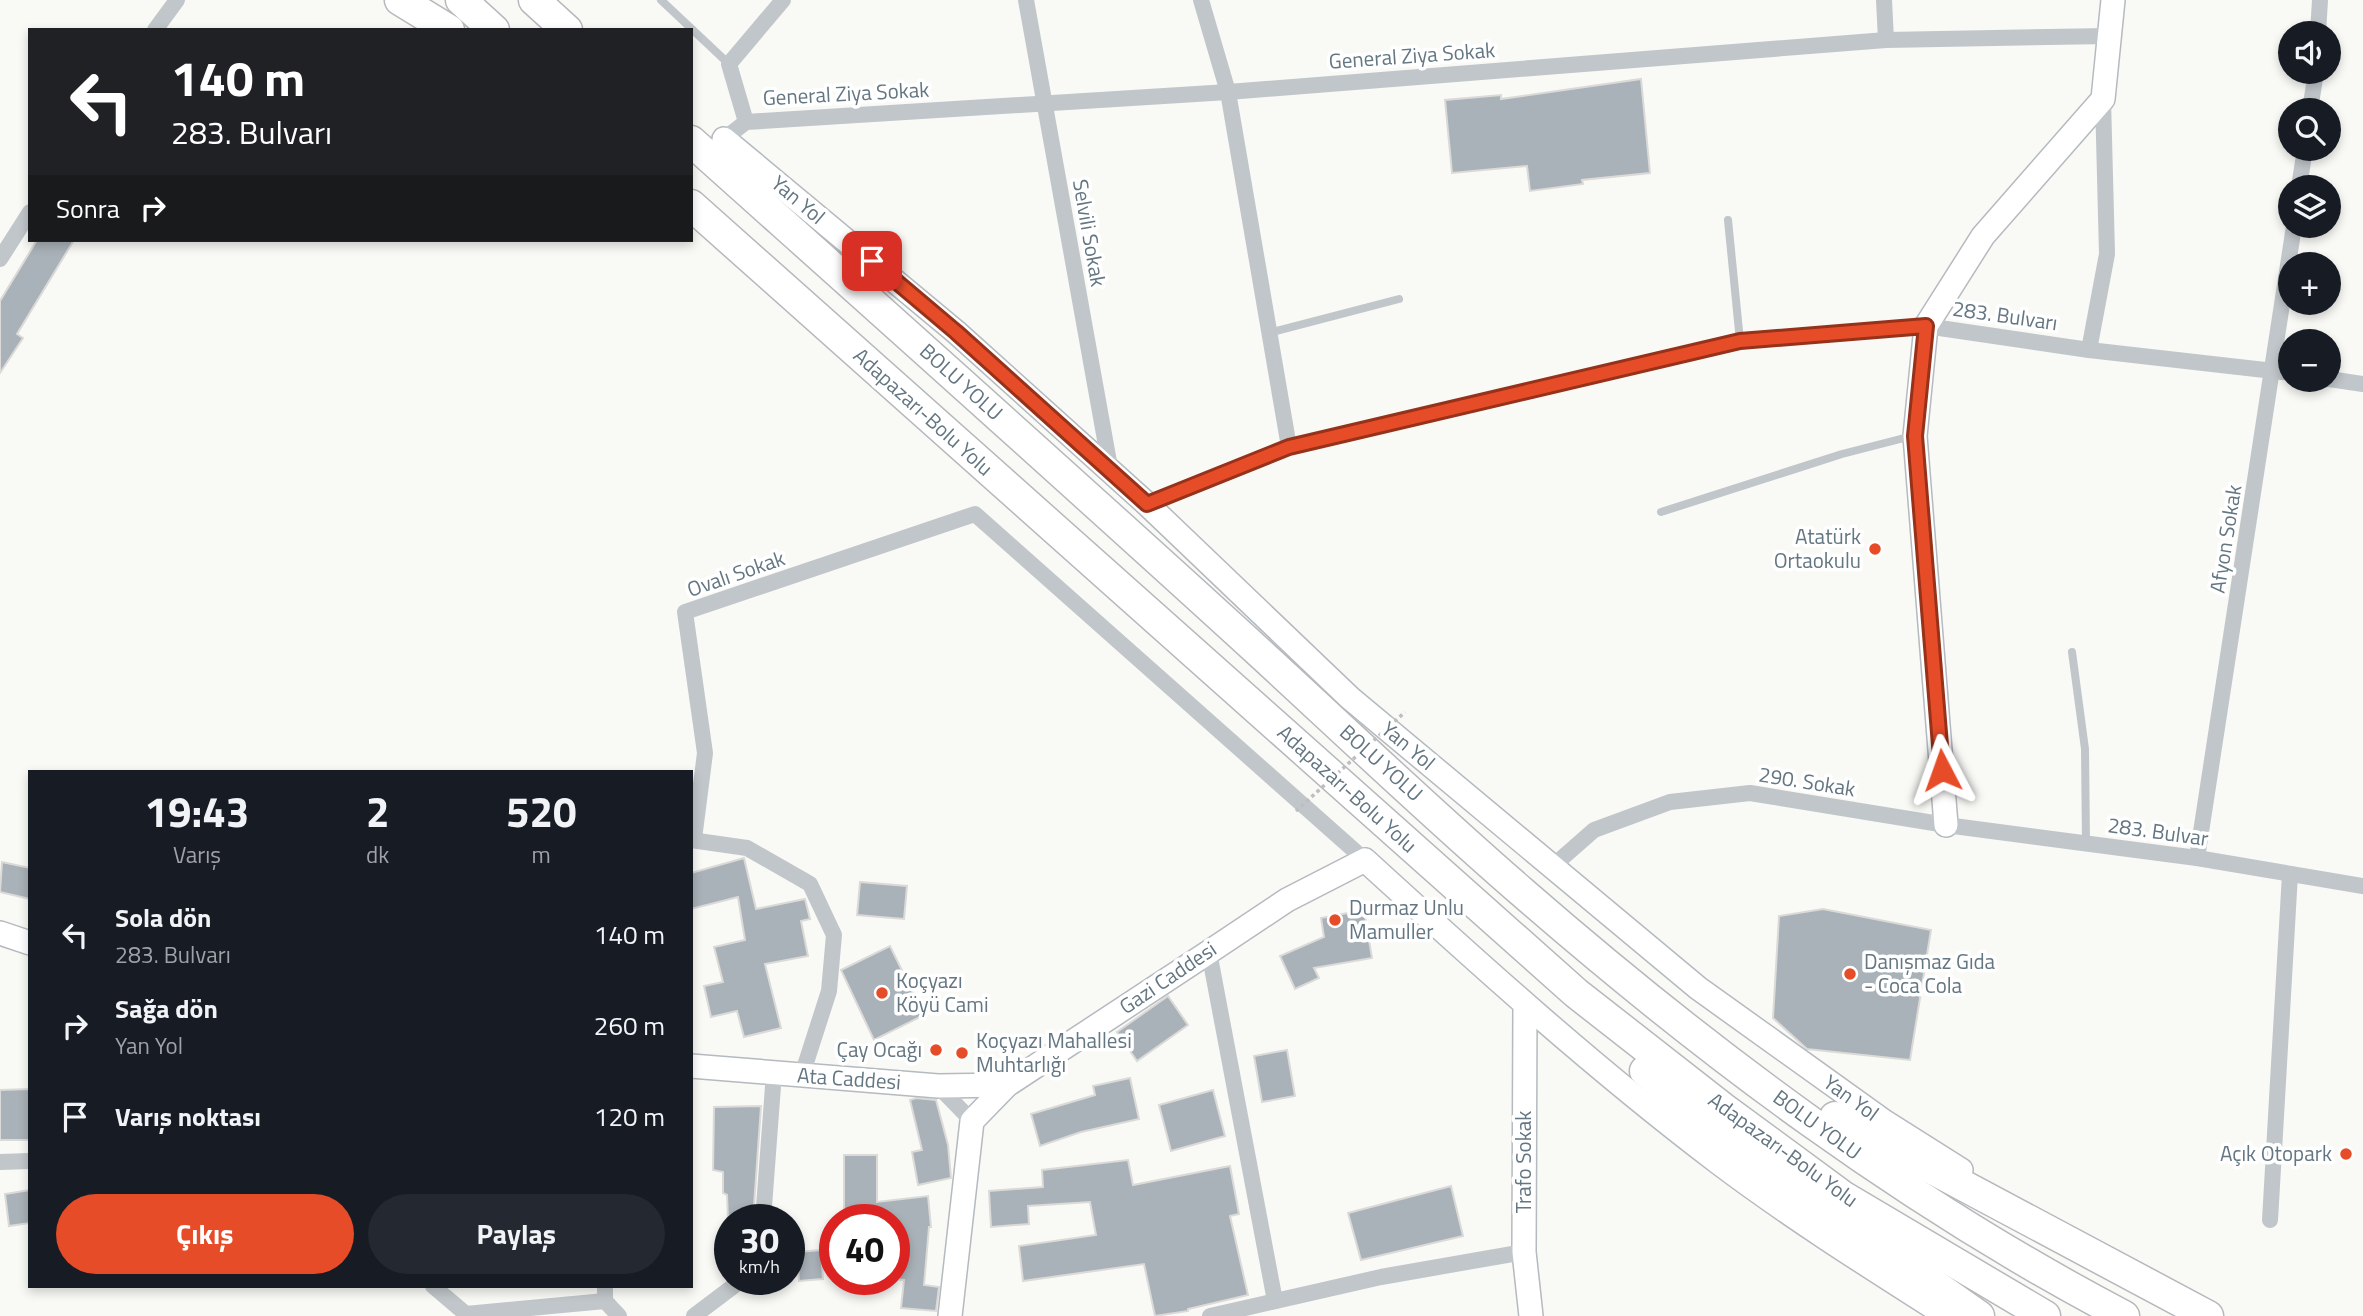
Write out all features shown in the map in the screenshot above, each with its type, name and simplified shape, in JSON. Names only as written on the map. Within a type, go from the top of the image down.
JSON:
[{"type":"highway","points":[[400,0],[446,28]]},
{"type":"highway","points":[[461,0],[493,28]]},
{"type":"highway","points":[[534,0],[568,28]]},
{"type":"highway","points":[[545,0],[568,28]]},
{"type":"highway","name":"BOLU YOLU","points":[[693,143],[1101,508],[1523,892],[1696,1035],[1883,1173],[1997,1246],[2124,1316]]},
{"type":"highway","name":"Adapazarı-Bolu Yolu","points":[[693,207],[1576,993],[1723,1108],[1844,1197],[2045,1316]]},
{"type":"highway","points":[[1576,993],[1637,1064],[1711,1128],[1979,1316]]},
{"type":"highway","points":[[1696,1035],[1879,1143],[2208,1316]]},
{"type":"street","points":[[156,28],[177,0]]},
{"type":"street","points":[[746,122],[729,64],[783,0]]},
{"type":"street","name":"Selvili Sokak","points":[[1026,0],[1111,473]]},
{"type":"street","points":[[1201,0],[1228,92],[1289,447]]},
{"type":"street","points":[[1884,0],[1886,40]]},
{"type":"street","points":[[2089,350],[2107,254],[2104,99],[2112,0]]},
{"type":"street","points":[[2319,21],[2320,0]]},
{"type":"street","name":"General Ziya Sokak","points":[[724,139],[746,122],[1228,92],[1886,40],[2109,36]]},
{"type":"street","points":[[1946,825],[1915,436],[1926,326],[1983,236],[2104,99]]},
{"type":"street","name":"Yan Yol","points":[[724,139],[956,332],[1147,504],[1350,698],[1698,988],[1885,1122],[2145,1284]]},
{"type":"street","points":[[0,259],[28,215]]},
{"type":"street","name":"Afyon Sokak","points":[[2197,858],[2292,238]]},
{"type":"street","name":"283. Bulvarı","points":[[1147,504],[1289,447],[1740,341],[1926,326],[2089,350],[2278,372]]},
{"type":"street","points":[[2341,381],[2363,384]]},
{"type":"street","name":"Ovalı Sokak","points":[[693,839],[705,752],[685,612],[975,514],[1365,860]]},
{"type":"street","name":"290. Sokak","points":[[1553,866],[1594,830],[1670,802],[1751,793],[1946,825]]},
{"type":"street","name":"283. Bulvar","points":[[1946,825],[2197,858],[2363,886]]},
{"type":"street","points":[[693,839],[747,848],[810,884],[834,935],[829,991],[802,1075]]},
{"type":"street","points":[[1365,860],[1525,1007],[1719,1163],[1839,1248],[1947,1316]]},
{"type":"street","name":"Gazi Caddesi","points":[[972,1121],[1007,1085],[1287,900],[1365,860]]},
{"type":"street","points":[[2270,1220],[2290,874]]},
{"type":"street","points":[[0,933],[28,942]]},
{"type":"street","points":[[1209,951],[1275,1301]]},
{"type":"street","name":"Trafo Sokak","points":[[1525,1007],[1524,1252],[1531,1316]]},
{"type":"street","name":"Ata Caddesi","points":[[693,1066],[937,1086],[1007,1085]]},
{"type":"street","points":[[763,1204],[774,1073]]},
{"type":"street","points":[[937,1086],[972,1121],[950,1316]]},
{"type":"street","points":[[0,1162],[28,1161]]},
{"type":"street","points":[[1210,1316],[1381,1277],[1524,1252]]},
{"type":"street","points":[[435,1288],[461,1315],[605,1294],[619,1316]]},
{"type":"street","points":[[694,1316],[722,1295]]},
{"type":"lane","points":[[661,0],[691,28]]},
{"type":"lane","points":[[693,30],[729,64]]},
{"type":"lane","points":[[1728,220],[1740,341]]},
{"type":"lane","points":[[1269,332],[1399,299]]},
{"type":"lane","points":[[1661,512],[1842,454],[1915,436]]},
{"type":"lane","points":[[2072,652],[2085,749],[2086,844]]},
{"type":"path","points":[[1296,811],[1405,712]]},
{"type":"building","points":[[1641,79],[1650,173],[1582,180],[1583,184],[1530,191],[1527,166],[1452,173],[1445,100],[1501,95],[1501,99]]},
{"type":"building","points":[[36,242],[73,242],[17,334],[23,338],[0,373],[0,301]]},
{"type":"building","points":[[744,858],[756,909],[805,899],[810,919],[801,921],[808,956],[765,964],[781,1028],[744,1037],[737,1011],[711,1017],[704,986],[723,982],[714,947],[745,940],[738,897],[693,908],[693,872]]},
{"type":"building","points":[[2,862],[28,868],[28,899],[0,892]]},
{"type":"building","points":[[860,882],[907,886],[904,919],[857,915]]},
{"type":"building","name":"Danışmaz Gıda - Coca Cola","points":[[1823,909],[1931,930],[1910,1060],[1807,1049],[1773,1018],[1779,916]]},
{"type":"building","points":[[1364,910],[1372,958],[1314,968],[1319,978],[1295,989],[1280,956],[1324,937],[1321,918]]},
{"type":"building","name":"Koçyazı Köyü Cami","points":[[890,946],[924,1015],[874,1040],[841,970]]},
{"type":"building","points":[[1168,996],[1188,1025],[1137,1061],[1117,1032]]},
{"type":"building","points":[[1287,1050],[1295,1096],[1262,1102],[1254,1056]]},
{"type":"building","points":[[1130,1078],[1139,1119],[1081,1132],[1040,1146],[1031,1114],[1095,1095],[1093,1086]]},
{"type":"building","points":[[28,1089],[28,1140],[0,1140],[0,1090]]},
{"type":"building","points":[[1213,1090],[1225,1136],[1171,1151],[1159,1105]]},
{"type":"building","points":[[910,1100],[936,1100],[948,1145],[951,1178],[918,1185],[912,1152],[922,1150]]},
{"type":"building","points":[[761,1106],[754,1204],[727,1204],[727,1195],[723,1193],[723,1172],[713,1170],[714,1107]]},
{"type":"building","points":[[844,1155],[877,1155],[877,1202],[928,1196],[931,1227],[924,1285],[939,1287],[936,1311],[901,1308],[902,1295],[910,1295],[910,1204],[844,1204]]},
{"type":"building","points":[[1128,1160],[1133,1185],[1230,1166],[1239,1214],[1230,1216],[1248,1295],[1188,1311],[1155,1316],[1144,1264],[1023,1281],[1019,1246],[1096,1235],[1090,1202],[1028,1206],[1029,1224],[991,1227],[989,1191],[1043,1187],[1042,1170]]},
{"type":"building","points":[[1451,1186],[1463,1236],[1361,1260],[1348,1213]]},
{"type":"building","points":[[28,1190],[28,1223],[9,1226],[5,1194]]},
{"type":"building","points":[[819,1250],[819,1279],[805,1280],[805,1251]]},
{"type":"place","name":"Atatürk Ortaokulu","points":[[1875,549]]},
{"type":"place","name":"Durmaz Unlu Mamuller","points":[[1335,920]]},
{"type":"place","name":"Danışmaz Gıda - Coca Cola","points":[[1850,974]]},
{"type":"place","name":"Koçyazı Köyü Cami","points":[[882,993]]},
{"type":"place","name":"Çay Ocağı","points":[[936,1050]]},
{"type":"place","name":"Koçyazı Mahallesi Muhtarlığı","points":[[962,1053]]},
{"type":"place","name":"Açık Otopark","points":[[2346,1154]]},
{"type":"route","points":[[872,261],[956,332],[1147,504],[1289,447],[1740,341],[1926,326],[1915,436],[1942,770]]}]
